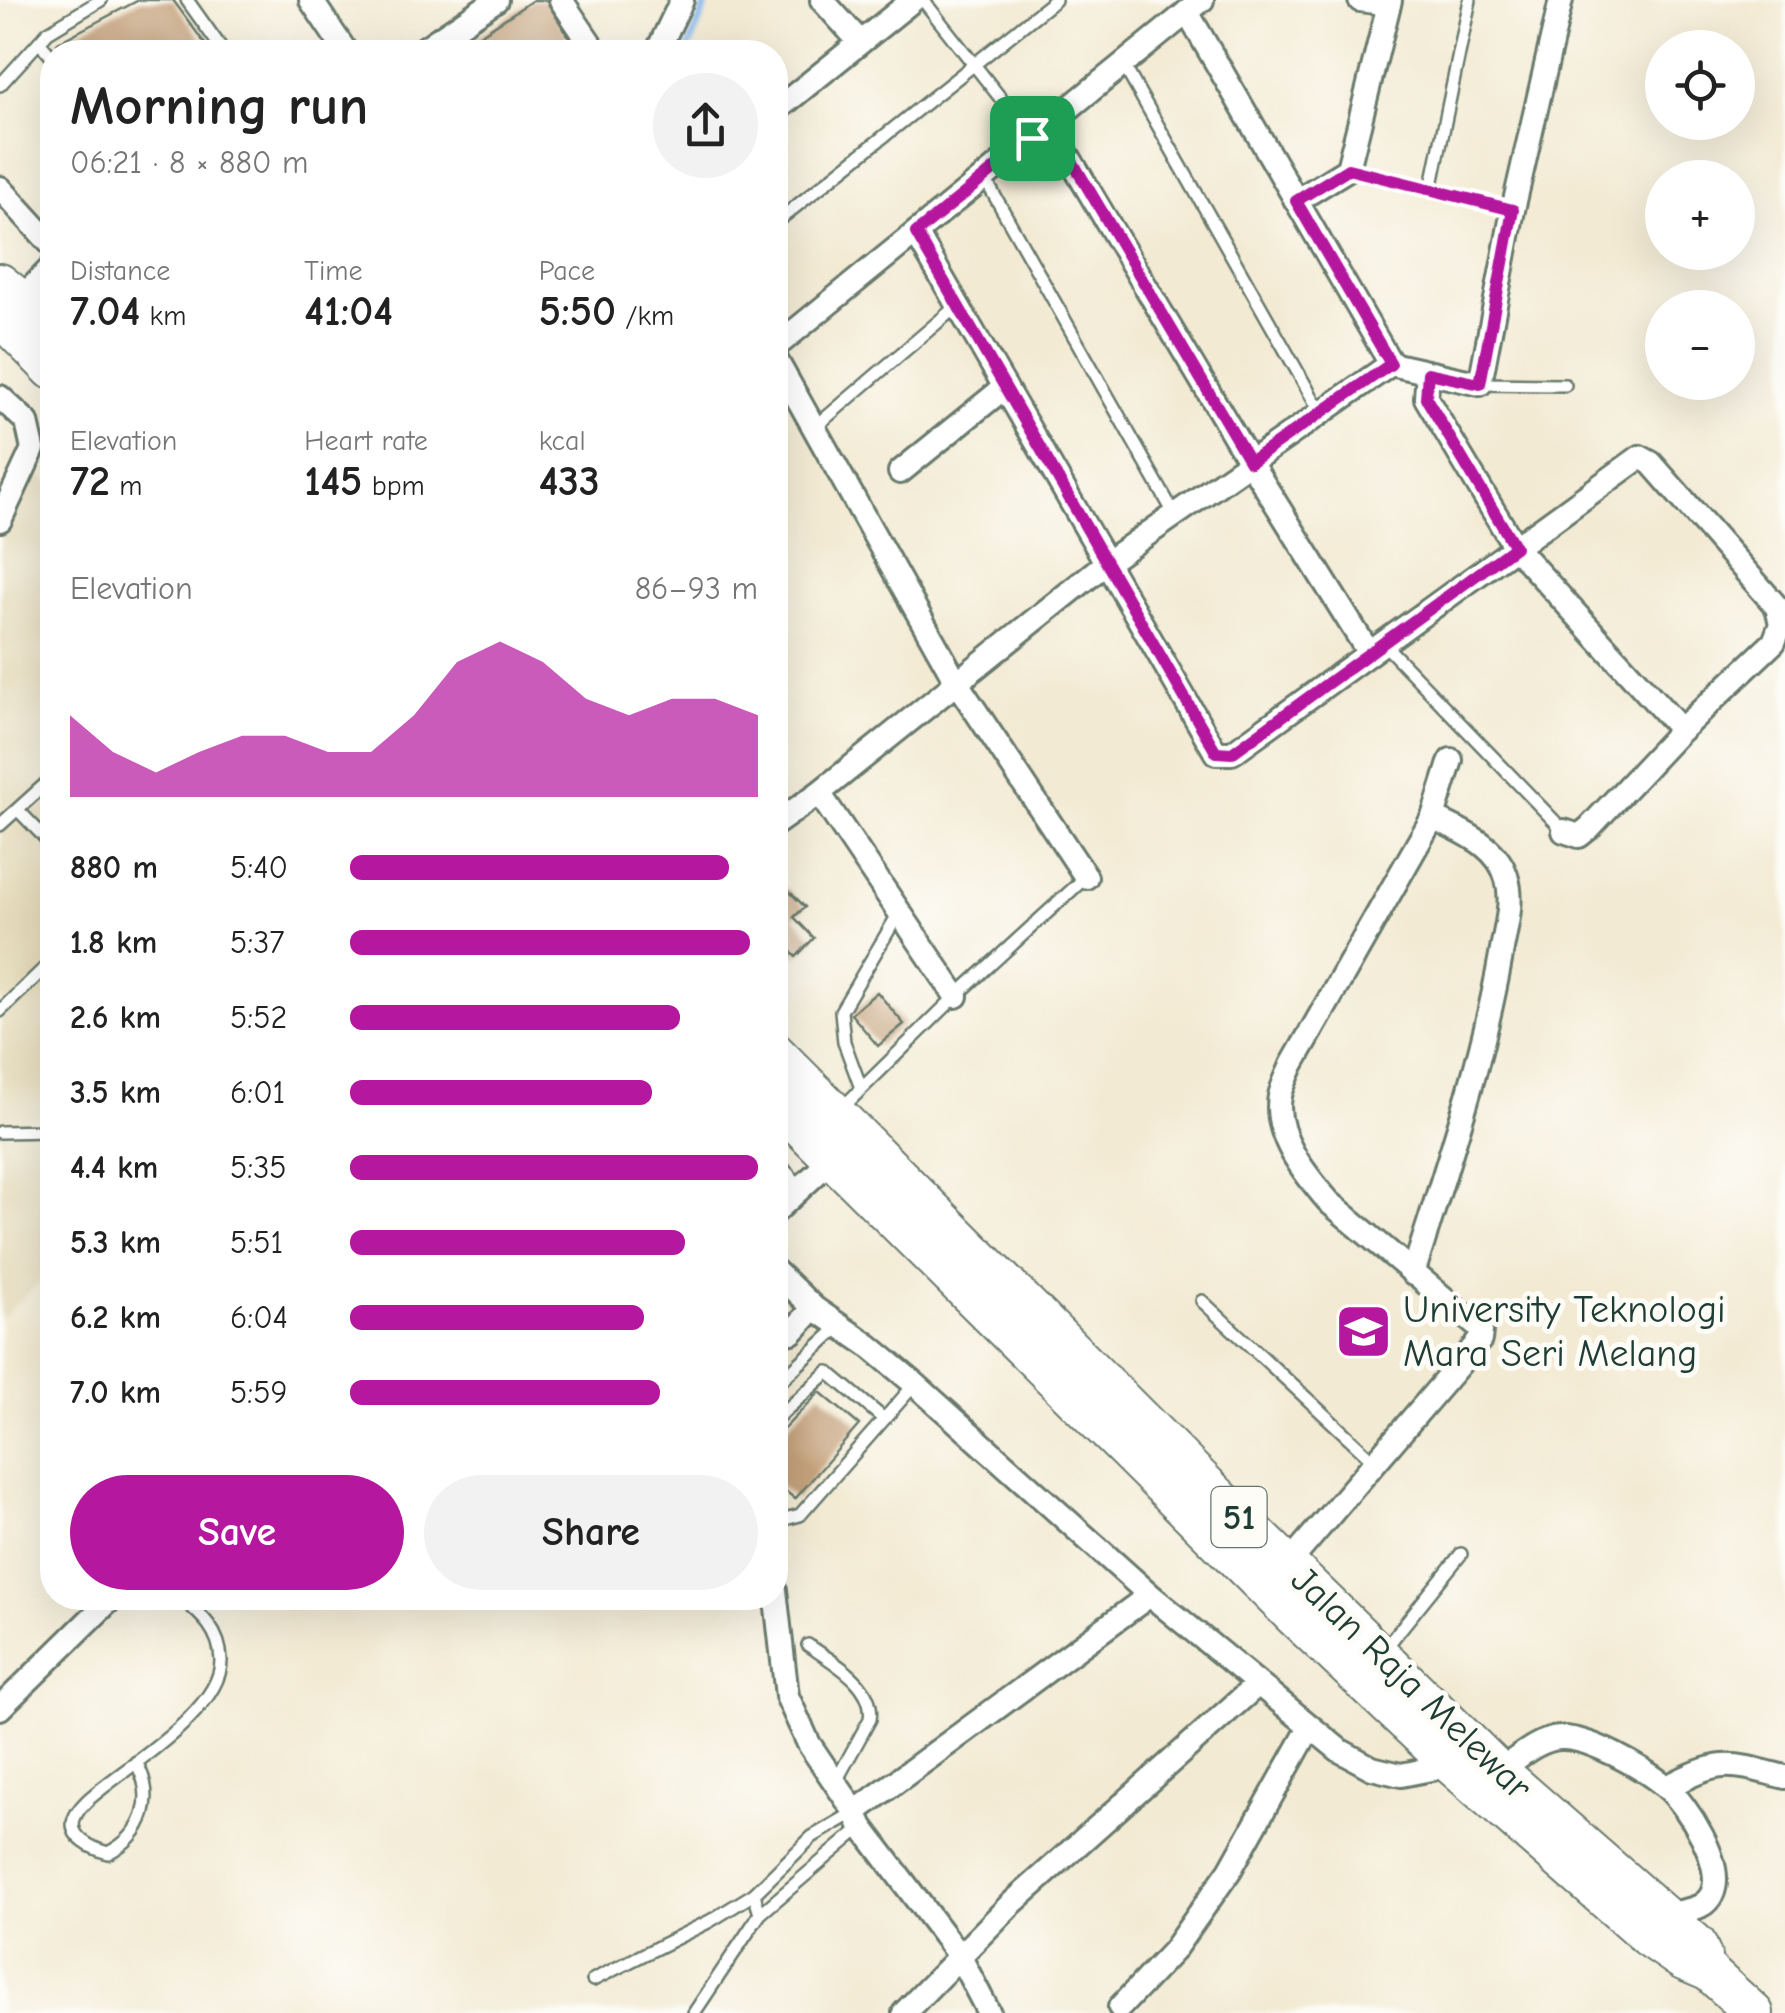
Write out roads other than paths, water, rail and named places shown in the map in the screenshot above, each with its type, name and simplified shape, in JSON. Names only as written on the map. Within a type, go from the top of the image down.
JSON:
[{"type":"highway","points":[[6,304],[40,320]]},
{"type":"highway","points":[[6,304],[40,353]]},
{"type":"highway","name":"Jalan Raja Melewar","points":[[788,1060],[849,1100],[1208,1509],[1229,1552],[1294,1618],[1461,1754],[1656,1926]]},
{"type":"highway","name":"Jalan Raja Melewar","points":[[788,1115],[1208,1509],[1288,1564],[1380,1655],[1461,1754],[1499,1771],[1656,1926],[1682,1960],[1709,1972],[1754,2013]]},
{"type":"street","points":[[312,0],[338,40]]},
{"type":"street","points":[[436,40],[496,0]]},
{"type":"street","points":[[561,0],[588,40]]},
{"type":"street","points":[[663,40],[682,0]]},
{"type":"street","points":[[822,0],[860,42]]},
{"type":"street","points":[[788,100],[913,0]]},
{"type":"street","points":[[1296,201],[1348,169],[1390,2],[1360,0]]},
{"type":"street","points":[[788,336],[1195,6],[1296,201],[1391,364],[1480,384],[1513,210],[1561,0]]},
{"type":"street","points":[[1041,131],[1250,462],[1376,648]]},
{"type":"street","points":[[0,188],[40,232]]},
{"type":"street","points":[[916,233],[1216,752],[1232,753],[1640,457],[1651,463],[1778,607],[1782,624],[1774,642],[1681,730],[1590,828],[1579,836],[1564,831]]},
{"type":"street","points":[[6,304],[40,277]]},
{"type":"street","points":[[788,815],[1106,563],[1391,364]]},
{"type":"street","points":[[1428,373],[1426,398],[1515,547],[1681,730]]},
{"type":"street","points":[[788,381],[956,683],[1086,878]]},
{"type":"street","points":[[900,472],[1005,387]]},
{"type":"street","points":[[0,398],[27,422],[34,449],[0,520]]},
{"type":"street","points":[[1294,1618],[1284,1582],[1288,1564],[1480,1340],[1478,1326],[1329,1202],[1309,1178],[1280,1125],[1280,1094],[1292,1066],[1433,817],[1451,760]]},
{"type":"street","points":[[819,793],[956,996]]},
{"type":"street","points":[[1413,1274],[1491,1014],[1510,900],[1507,876],[1496,856],[1482,843],[1433,817]]},
{"type":"street","points":[[788,1200],[833,1158]]},
{"type":"street","points":[[788,1283],[814,1308],[915,1384],[1150,1595],[1339,1750],[1372,1768],[1401,1775],[1461,1754]]},
{"type":"street","points":[[788,1332],[814,1308]]},
{"type":"street","points":[[1229,1552],[1267,1564],[1288,1564]]},
{"type":"street","points":[[859,1819],[1150,1595]]},
{"type":"street","points":[[0,1708],[100,1610]]},
{"type":"street","points":[[777,1610],[787,1696],[809,1744],[960,1957],[989,2013]]},
{"type":"street","points":[[904,2013],[1010,1904],[1258,1684]]},
{"type":"street","points":[[1120,2008],[1173,1951],[1230,1870],[1310,1726]]},
{"type":"street","points":[[1499,1771],[1538,1744],[1560,1738],[1586,1741],[1667,1787],[1706,1842],[1716,1874],[1712,1894],[1702,1907],[1656,1926]]},
{"type":"street","points":[[1667,1787],[1706,1767],[1724,1764],[1785,1778]]},
{"type":"lane","points":[[41,40],[101,0]]},
{"type":"lane","points":[[187,0],[215,40]]},
{"type":"lane","points":[[922,0],[975,64],[1041,131]]},
{"type":"lane","points":[[788,213],[1055,0]]},
{"type":"lane","points":[[1431,190],[1470,0]]},
{"type":"lane","points":[[0,85],[39,42]]},
{"type":"lane","points":[[1123,64],[1321,413]]},
{"type":"lane","points":[[1348,169],[1513,210]]},
{"type":"lane","points":[[984,177],[1174,514]]},
{"type":"lane","points":[[814,428],[958,305]]},
{"type":"lane","points":[[1480,384],[1565,384]]},
{"type":"lane","points":[[1376,648],[1564,831]]},
{"type":"lane","points":[[0,826],[40,789]]},
{"type":"lane","points":[[18,810],[40,833]]},
{"type":"lane","points":[[849,1100],[1086,878]]},
{"type":"lane","points":[[849,1100],[841,1010],[900,912]]},
{"type":"lane","points":[[0,1011],[40,973]]},
{"type":"lane","points":[[0,1132],[40,1130]]},
{"type":"lane","points":[[788,1173],[802,1188]]},
{"type":"lane","points":[[1202,1301],[1375,1462]]},
{"type":"lane","points":[[788,1374],[840,1326]]},
{"type":"lane","points":[[788,1408],[828,1372],[884,1419]]},
{"type":"lane","points":[[788,1518],[800,1515],[915,1384]]},
{"type":"lane","points":[[1380,1655],[1461,1554]]},
{"type":"lane","points":[[136,1762],[148,1792],[140,1824],[122,1846],[108,1852],[95,1849],[83,1842],[74,1829],[74,1820],[94,1794],[211,1694],[221,1663],[211,1625],[194,1610]]},
{"type":"lane","points":[[808,1645],[853,1678],[869,1696],[872,1708],[836,1783]]},
{"type":"lane","points":[[593,1980],[710,1921],[754,1894],[812,1837],[859,1819]]},
{"type":"lane","points":[[694,2013],[760,1914],[859,1819]]},
{"type":"lane","points":[[754,1894],[760,1914]]},
{"type":"waterway","points":[[692,40],[708,0]]},
{"type":"place","name":"University Teknologi Mara Seri Melang","points":[[1364,1331]]}]
